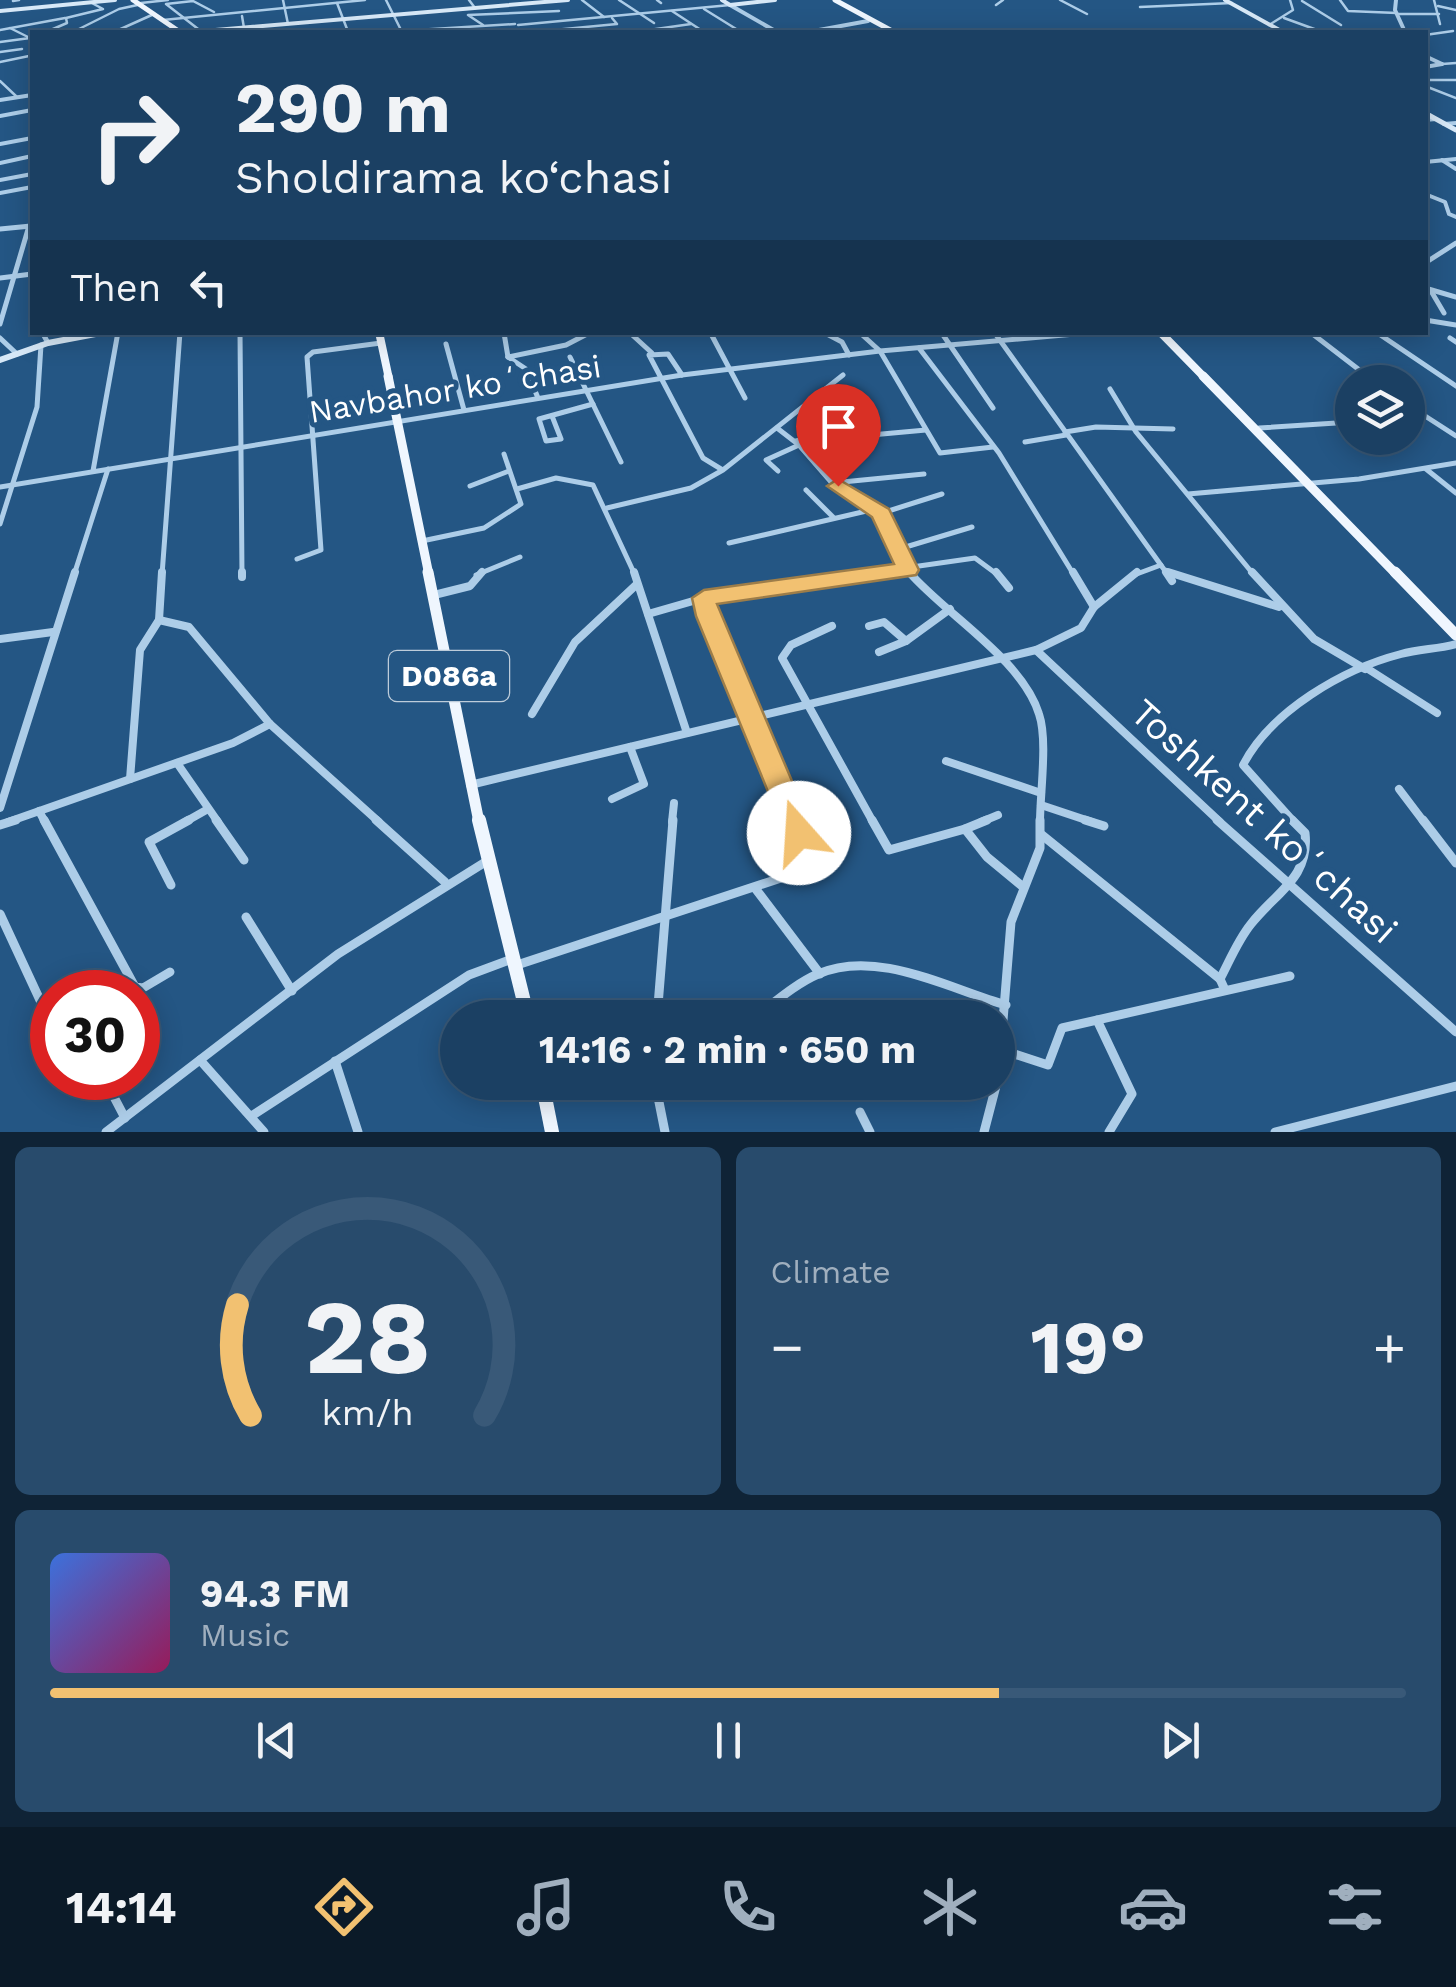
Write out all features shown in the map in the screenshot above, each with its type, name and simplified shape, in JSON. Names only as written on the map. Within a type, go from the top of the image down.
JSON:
[{"type":"main road","points":[[0,11],[115,0]]},
{"type":"main road","points":[[223,30],[476,8],[494,11],[568,0]]},
{"type":"main road","points":[[722,0],[730,5],[776,0]]},
{"type":"main road","points":[[834,0],[887,30]]},
{"type":"main road","points":[[1225,0],[1280,30]]},
{"type":"main road","points":[[139,3],[177,30]]},
{"type":"main road","points":[[1428,117],[1456,127]]},
{"type":"main road","points":[[0,360],[44,344],[90,335]]},
{"type":"main road","points":[[1166,335],[1456,631]]},
{"type":"main road","points":[[1166,335],[1311,482]]},
{"type":"main road","name":"D086a","points":[[380,338],[470,785],[524,1000]]},
{"type":"main road","points":[[546,1100],[552,1132]]},
{"type":"street","points":[[13,1],[19,0]]},
{"type":"street","points":[[283,0],[288,24]]},
{"type":"street","points":[[162,20],[366,0]]},
{"type":"street","points":[[386,0],[401,30]]},
{"type":"street","points":[[469,0],[476,8]]},
{"type":"street","points":[[555,30],[618,24],[582,0]]},
{"type":"street","points":[[619,0],[654,23]]},
{"type":"street","points":[[996,5],[1003,0]]},
{"type":"street","points":[[1060,0],[1086,14]]},
{"type":"street","points":[[1269,24],[1293,10],[1290,0],[1311,0]]},
{"type":"street","points":[[1302,0],[1340,25]]},
{"type":"street","points":[[1340,0],[1348,11],[1439,14]]},
{"type":"street","points":[[1396,0],[1403,30]]},
{"type":"street","points":[[1434,0],[1440,24]]},
{"type":"street","points":[[0,28],[104,8],[90,2]]},
{"type":"street","points":[[168,2],[200,30]]},
{"type":"street","points":[[76,30],[119,8],[139,3],[193,2],[214,12]]},
{"type":"street","points":[[337,2],[348,30]]},
{"type":"street","points":[[547,2],[571,22]]},
{"type":"street","points":[[1134,3],[1141,8],[1232,3]]},
{"type":"street","points":[[418,30],[571,22],[730,5],[774,30]]},
{"type":"street","points":[[1438,6],[1456,10]]},
{"type":"street","points":[[702,8],[738,30]]},
{"type":"street","points":[[118,30],[154,13],[173,9]]},
{"type":"street","points":[[484,26],[468,15],[560,10]]},
{"type":"street","points":[[494,11],[530,30]]},
{"type":"street","points":[[672,11],[701,30]]},
{"type":"street","points":[[242,16],[244,28]]},
{"type":"street","points":[[51,30],[67,23],[66,18]]},
{"type":"street","points":[[1283,18],[1317,30]]},
{"type":"street","points":[[819,30],[871,21]]},
{"type":"street","points":[[649,30],[691,24]]},
{"type":"street","points":[[0,42],[30,38],[8,28]]},
{"type":"street","points":[[1428,35],[1453,32]]},
{"type":"street","points":[[0,52],[22,49]]},
{"type":"street","points":[[0,62],[30,55]]},
{"type":"street","points":[[1428,57],[1442,64]]},
{"type":"street","points":[[1428,66],[1456,63]]},
{"type":"street","points":[[1428,83],[1456,80]]},
{"type":"street","points":[[0,81],[30,107]]},
{"type":"street","points":[[1428,84],[1456,98]]},
{"type":"street","points":[[0,100],[30,95]]},
{"type":"street","points":[[0,116],[30,109]]},
{"type":"street","points":[[0,144],[30,138]]},
{"type":"street","points":[[0,163],[30,156]]},
{"type":"street","points":[[1428,160],[1456,158]]},
{"type":"street","points":[[1442,160],[1456,169]]},
{"type":"street","points":[[0,180],[30,174]]},
{"type":"street","points":[[0,193],[30,187]]},
{"type":"street","points":[[1428,195],[1445,202],[1449,214],[1456,217]]},
{"type":"street","points":[[0,230],[30,226]]},
{"type":"street","points":[[0,324],[30,229]]},
{"type":"street","points":[[1428,261],[1456,243]]},
{"type":"street","points":[[0,278],[30,274]]},
{"type":"street","points":[[1428,289],[1456,296]]},
{"type":"street","points":[[1428,289],[1444,312]]},
{"type":"street","points":[[1428,320],[1456,324]]},
{"type":"street","points":[[0,524],[17,484],[44,357],[42,335]]},
{"type":"street","points":[[94,471],[117,335]]},
{"type":"street","points":[[130,779],[140,650],[158,620],[180,335]]},
{"type":"street","points":[[240,335],[242,577]]},
{"type":"street","points":[[504,335],[508,357],[526,369],[538,398]]},
{"type":"street","points":[[508,357],[566,345],[586,335]]},
{"type":"street","points":[[632,335],[653,354],[668,354],[682,375]]},
{"type":"street","points":[[712,335],[745,398]]},
{"type":"street","points":[[829,335],[842,342],[849,355]]},
{"type":"street","points":[[863,335],[880,351],[940,454],[994,447]]},
{"type":"street","points":[[943,335],[993,408]]},
{"type":"street","points":[[996,335],[1172,581]]},
{"type":"street","name":"Navbahor koʻchasi","points":[[0,487],[682,375],[1044,335]]},
{"type":"street","points":[[1314,335],[1353,365]]},
{"type":"street","points":[[1380,335],[1456,386]]},
{"type":"street","points":[[0,338],[17,354]]},
{"type":"street","points":[[296,560],[321,550],[309,354],[380,338]]},
{"type":"street","points":[[446,344],[464,410]]},
{"type":"street","points":[[919,348],[994,447],[1094,607]]},
{"type":"street","points":[[653,354],[649,357],[658,379],[704,458],[722,470]]},
{"type":"street","points":[[570,357],[621,462]]},
{"type":"street","points":[[607,508],[691,488],[722,470],[843,374]]},
{"type":"street","points":[[1110,389],[1136,429],[1280,607],[1314,639],[1437,713]]},
{"type":"street","points":[[552,416],[538,419],[546,441],[560,439],[552,412],[594,404]]},
{"type":"street","points":[[1425,416],[1456,436]]},
{"type":"street","points":[[1259,428],[1335,423]]},
{"type":"street","points":[[848,424],[860,436],[926,430]]},
{"type":"street","points":[[777,428],[797,443],[832,483],[879,511],[908,570],[999,659],[1031,695],[1040,717],[1041,835],[1011,922],[1006,1000]]},
{"type":"street","points":[[1025,442],[1065,434],[1173,430]]},
{"type":"street","points":[[778,471],[766,460],[826,432]]},
{"type":"street","points":[[420,541],[484,528],[521,504],[504,454]]},
{"type":"street","points":[[1187,494],[1425,469],[1456,462]]},
{"type":"street","points":[[0,808],[108,468]]},
{"type":"street","points":[[1425,469],[1456,494]]},
{"type":"street","points":[[470,486],[509,471]]},
{"type":"street","points":[[832,483],[924,474]]},
{"type":"street","points":[[517,488],[556,478],[593,486],[607,508],[648,614],[687,733]]},
{"type":"street","points":[[806,490],[832,518]]},
{"type":"street","points":[[729,543],[942,494]]},
{"type":"street","points":[[899,550],[972,527]]},
{"type":"street","points":[[433,595],[470,586],[476,575],[520,557]]},
{"type":"street","points":[[648,614],[704,598],[976,558],[992,568],[1008,588]]},
{"type":"street","points":[[470,785],[1036,650],[1081,628],[1094,607],[1141,569],[1163,568],[1264,606],[1280,607]]},
{"type":"street","points":[[532,714],[562,659],[636,584]]},
{"type":"street","points":[[253,1115],[469,975],[664,920],[788,876],[772,846],[799,833],[800,826],[708,616],[704,598]]},
{"type":"street","points":[[879,652],[906,640],[950,610]]},
{"type":"street","points":[[158,620],[189,627],[270,724],[446,882]]},
{"type":"street","points":[[869,626],[884,622],[906,640]]},
{"type":"street","points":[[832,626],[782,653],[889,850],[965,830],[998,815]]},
{"type":"street","points":[[0,639],[53,632]]},
{"type":"street","points":[[1220,978],[1253,922],[1292,886],[1306,866],[1307,836],[1246,773],[1243,765],[1247,752],[1304,701],[1366,668],[1394,656],[1456,644]]},
{"type":"street","name":"Toshkent koʻchasi","points":[[1036,650],[1456,1032]]},
{"type":"street","points":[[0,824],[177,763],[270,724]]},
{"type":"street","points":[[612,799],[644,784],[630,746]]},
{"type":"street","points":[[946,761],[1041,793]]},
{"type":"street","points":[[177,763],[244,860]]},
{"type":"street","points":[[1399,789],[1456,863]]},
{"type":"street","points":[[658,1000],[674,803]]},
{"type":"street","points":[[1041,805],[1104,826]]},
{"type":"street","points":[[171,885],[149,842],[208,808]]},
{"type":"street","points":[[39,811],[135,987],[143,988],[170,972]]},
{"type":"street","points":[[965,830],[987,857],[1022,886]]},
{"type":"street","points":[[1041,835],[1220,978],[1226,990]]},
{"type":"street","points":[[106,1132],[292,991],[446,882],[487,861]]},
{"type":"street","points":[[755,888],[820,974]]},
{"type":"street","points":[[0,914],[30,979]]},
{"type":"street","points":[[246,917],[292,991]]},
{"type":"street","points":[[781,1000],[820,974],[842,967],[881,968],[989,1000]]},
{"type":"street","points":[[1015,1054],[1048,1065],[1062,1028],[1290,976]]},
{"type":"street","points":[[1097,1020],[1132,1094],[1109,1132]]},
{"type":"street","points":[[200,1060],[253,1115],[264,1132]]},
{"type":"street","points":[[335,1060],[358,1132]]},
{"type":"street","points":[[1275,1132],[1456,1086]]},
{"type":"street","points":[[116,1100],[125,1118]]},
{"type":"street","points":[[658,1100],[665,1132]]},
{"type":"street","points":[[984,1132],[993,1100]]},
{"type":"street","points":[[860,1112],[870,1132]]},
{"type":"route","points":[[799,833],[800,826],[708,616],[704,598],[908,570],[882,513],[838,486]]}]
